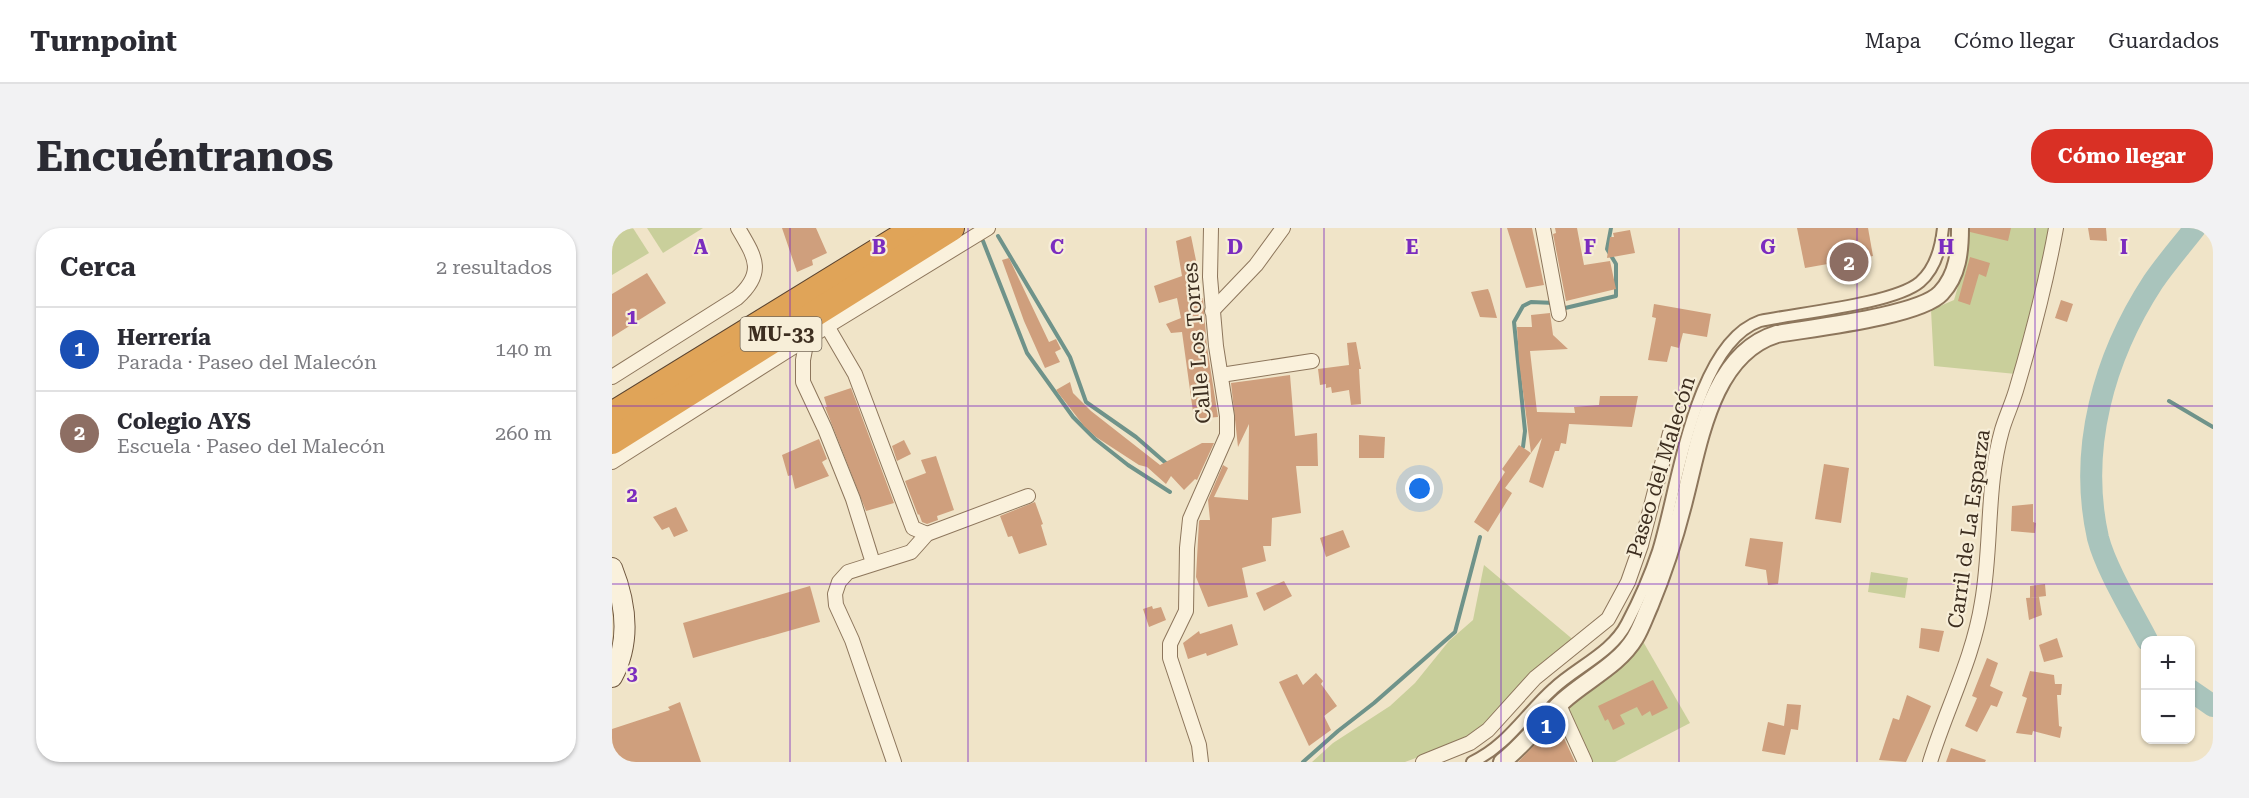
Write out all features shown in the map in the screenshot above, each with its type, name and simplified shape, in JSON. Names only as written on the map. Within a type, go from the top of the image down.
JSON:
[{"type":"highway","name":"MU-33","points":[[612,415],[916,228]]},
{"type":"highway","name":"MU-33","points":[[612,441],[951,228]]},
{"type":"main road","points":[[612,568],[621,597],[625,630],[620,660],[612,676]]},
{"type":"street","points":[[612,377],[737,298],[749,288],[756,270],[754,255],[738,228]]},
{"type":"street","points":[[612,462],[827,326],[988,228]]},
{"type":"street","name":"Calle Los Torres","points":[[1202,762],[1196,735],[1170,658],[1170,644],[1186,611],[1190,519],[1227,435],[1227,416],[1212,311],[1209,259],[1211,228]]},
{"type":"street","points":[[1212,311],[1256,264],[1282,228]]},
{"type":"street","points":[[1543,228],[1559,314]]},
{"type":"street","name":"Paseo del Malecón","points":[[1472,762],[1503,742],[1551,690],[1598,655],[1626,625],[1658,552],[1699,397],[1716,362],[1730,341],[1745,327],[1760,321],[1878,299],[1913,287],[1925,277],[1934,263],[1939,252],[1943,228]]},
{"type":"street","points":[[1502,762],[1520,747],[1559,705],[1611,663],[1636,637],[1667,562],[1709,410],[1722,383],[1738,359],[1757,342],[1777,334],[1902,311],[1932,301],[1943,291],[1955,269],[1960,250],[1960,228]]},
{"type":"street","name":"Carril de La Esparza","points":[[1930,762],[1978,629],[1989,562],[1992,483],[2001,431],[2016,391],[2044,294],[2056,228]]},
{"type":"street","points":[[827,326],[855,374],[913,528],[927,534]]},
{"type":"street","points":[[807,339],[802,360],[803,382],[853,499],[873,563]]},
{"type":"street","points":[[1221,375],[1312,361]]},
{"type":"street","points":[[1423,762],[1470,743],[1488,730],[1535,678],[1608,619],[1628,582],[1641,545],[1671,433]]},
{"type":"street","points":[[894,762],[856,650],[836,605],[835,594],[839,582],[848,572],[911,552],[927,534],[1028,496]]},
{"type":"street","points":[[1559,705],[1585,762]]},
{"type":"green space","points":[[612,228],[633,228],[649,253],[612,275]]},
{"type":"green space","points":[[647,228],[703,228],[663,253]]},
{"type":"green space","points":[[1968,228],[2050,228],[2016,374],[1934,366],[1931,310],[1954,300],[1967,256]]},
{"type":"green space","points":[[1484,565],[1576,642],[1486,726],[1467,739],[1405,762],[1312,762],[1333,743],[1390,706],[1415,683],[1449,641],[1473,620]]},
{"type":"green space","points":[[1871,572],[1908,578],[1905,598],[1868,592]]},
{"type":"green space","points":[[1641,638],[1690,723],[1615,762],[1591,762],[1566,706]]},
{"type":"building","points":[[782,228],[816,228],[827,253],[812,260],[813,265],[797,272]]},
{"type":"building","points":[[1507,228],[1532,228],[1544,285],[1526,288]]},
{"type":"building","points":[[1555,228],[1577,228],[1584,265],[1610,261],[1616,289],[1566,301],[1553,234],[1556,233]]},
{"type":"building","points":[[1797,228],[1868,228],[1873,256],[1805,268]]},
{"type":"building","points":[[1970,228],[2011,228],[2008,241],[1970,232]]},
{"type":"building","points":[[2088,228],[2106,228],[2107,241],[2090,240]]},
{"type":"building","points":[[1630,230],[1635,253],[1607,258],[1610,237],[1614,237],[1613,233]]},
{"type":"building","points":[[1191,236],[1198,270],[1185,275],[1191,301],[1203,298],[1207,347],[1218,417],[1194,419],[1182,332],[1171,333],[1166,324],[1181,318],[1177,298],[1159,303],[1154,286],[1182,276],[1176,241]]},
{"type":"building","points":[[1970,257],[1990,263],[1986,277],[1979,274],[1970,305],[1958,301]]},
{"type":"building","points":[[1009,258],[1049,342],[1056,339],[1061,349],[1055,352],[1060,362],[1045,368],[1024,321],[1002,260]]},
{"type":"building","points":[[647,273],[666,303],[612,337],[612,294]]},
{"type":"building","points":[[1488,289],[1497,318],[1480,317],[1471,292]]},
{"type":"building","points":[[2061,300],[2073,304],[2067,322],[2055,318]]},
{"type":"building","points":[[1654,304],[1711,314],[1707,337],[1683,333],[1679,348],[1671,346],[1667,362],[1648,360],[1656,318],[1652,317]]},
{"type":"building","points":[[1550,313],[1553,335],[1568,349],[1530,351],[1537,412],[1575,413],[1574,407],[1599,405],[1600,396],[1638,396],[1632,427],[1569,424],[1566,444],[1561,443],[1559,451],[1555,451],[1543,488],[1529,482],[1542,438],[1531,453],[1517,327],[1532,327],[1531,315]]},
{"type":"building","points":[[1356,342],[1361,369],[1359,369],[1361,404],[1351,405],[1349,390],[1332,393],[1331,387],[1326,388],[1326,384],[1320,385],[1318,369],[1349,365],[1347,343]]},
{"type":"building","points":[[1290,375],[1295,436],[1317,433],[1318,466],[1296,466],[1301,513],[1272,518],[1271,546],[1263,546],[1266,561],[1242,568],[1248,597],[1208,607],[1196,577],[1199,521],[1210,520],[1208,500],[1223,465],[1228,468],[1214,497],[1248,500],[1249,424],[1238,447],[1231,383]]},
{"type":"building","points":[[1070,382],[1073,393],[1091,411],[1160,465],[1202,443],[1214,443],[1197,480],[1195,479],[1184,490],[1171,476],[1166,484],[1147,467],[1139,465],[1096,437],[1084,426],[1056,390]]},
{"type":"building","points":[[851,388],[894,503],[866,511],[825,407],[827,407],[824,397]]},
{"type":"building","points":[[1359,435],[1385,437],[1384,458],[1359,458]]},
{"type":"building","points":[[819,439],[827,459],[822,462],[829,476],[795,489],[792,475],[788,476],[782,455]]},
{"type":"building","points":[[904,440],[911,454],[897,461],[892,446]]},
{"type":"building","points":[[1519,445],[1531,453],[1505,488],[1512,493],[1488,532],[1474,522],[1505,472],[1502,469]]},
{"type":"building","points":[[936,456],[954,510],[937,516],[938,520],[927,524],[922,522],[918,515],[905,481],[926,473],[921,460]]},
{"type":"building","points":[[1824,464],[1849,468],[1841,523],[1815,519]]},
{"type":"building","points":[[1035,502],[1047,545],[1019,554],[1012,536],[1008,537],[1000,516]]},
{"type":"building","points":[[2033,504],[2035,533],[2011,531],[2012,506]]},
{"type":"building","points":[[676,507],[688,531],[674,537],[669,527],[662,530],[653,517]]},
{"type":"building","points":[[1343,530],[1350,547],[1326,557],[1320,538]]},
{"type":"building","points":[[1750,538],[1783,542],[1778,584],[1768,585],[1766,570],[1745,566]]},
{"type":"building","points":[[1284,581],[1292,596],[1264,611],[1256,593]]},
{"type":"building","points":[[2045,584],[2046,596],[2030,598],[2030,586]]},
{"type":"building","points":[[810,586],[820,622],[693,658],[683,623]]},
{"type":"building","points":[[2039,597],[2042,615],[2029,620],[2026,598]]},
{"type":"building","points":[[1152,606],[1153,609],[1161,607],[1166,620],[1149,627],[1143,609]]},
{"type":"building","points":[[1232,624],[1238,645],[1207,656],[1206,653],[1188,659],[1183,643],[1199,631],[1200,634]]},
{"type":"building","points":[[1921,628],[1944,631],[1939,652],[1919,648]]},
{"type":"building","points":[[2057,638],[2063,657],[2044,662],[2039,645]]},
{"type":"building","points":[[1987,658],[1998,663],[1990,686],[2003,692],[1997,707],[1991,705],[1977,732],[1965,726],[1977,698],[1972,696]]},
{"type":"building","points":[[2030,671],[2054,675],[2055,684],[2062,684],[2061,695],[2057,695],[2059,726],[2062,727],[2060,738],[2033,731],[2032,735],[2016,733],[2027,698],[2022,696]]},
{"type":"building","points":[[1316,673],[1337,706],[1324,716],[1331,730],[1309,746],[1279,682],[1297,674],[1303,685]]},
{"type":"building","points":[[1653,680],[1668,708],[1652,716],[1650,711],[1642,716],[1637,707],[1620,715],[1625,724],[1613,730],[1608,719],[1605,721],[1598,706]]},
{"type":"building","points":[[1907,695],[1931,706],[1925,720],[1906,762],[1879,760],[1893,718],[1899,720]]},
{"type":"building","points":[[680,702],[701,762],[612,762],[612,729],[670,710],[668,707]]},
{"type":"building","points":[[1787,704],[1801,705],[1798,730],[1791,729],[1785,755],[1762,751],[1768,722],[1784,726]]},
{"type":"building","points":[[1557,723],[1575,762],[1518,762],[1553,726]]},
{"type":"building","points":[[1951,748],[1986,760],[1985,762],[1946,762]]},
{"type":"waterway","points":[[1561,309],[1616,296],[1616,264],[1607,249],[1611,228]]},
{"type":"waterway","points":[[2145,636],[2113,576],[2098,538],[2091,471],[2094,438],[2109,372],[2121,341],[2153,282],[2195,228]]},
{"type":"waterway","points":[[998,236],[1070,357],[1086,402],[1136,437],[1167,464]]},
{"type":"waterway","points":[[983,241],[1027,353],[1073,417],[1095,439],[1128,465],[1170,492]]},
{"type":"waterway","points":[[1523,447],[1525,431],[1514,322],[1523,306],[1531,302],[1555,303]]},
{"type":"waterway","points":[[2169,401],[2213,427]]},
{"type":"waterway","points":[[1303,762],[1455,632],[1480,537]]},
{"type":"waterway","points":[[2195,693],[2213,706]]},
{"type":"place","name":"Colegio AYS","points":[[1849,262]]},
{"type":"place","name":"Herrería","points":[[1546,725]]}]
